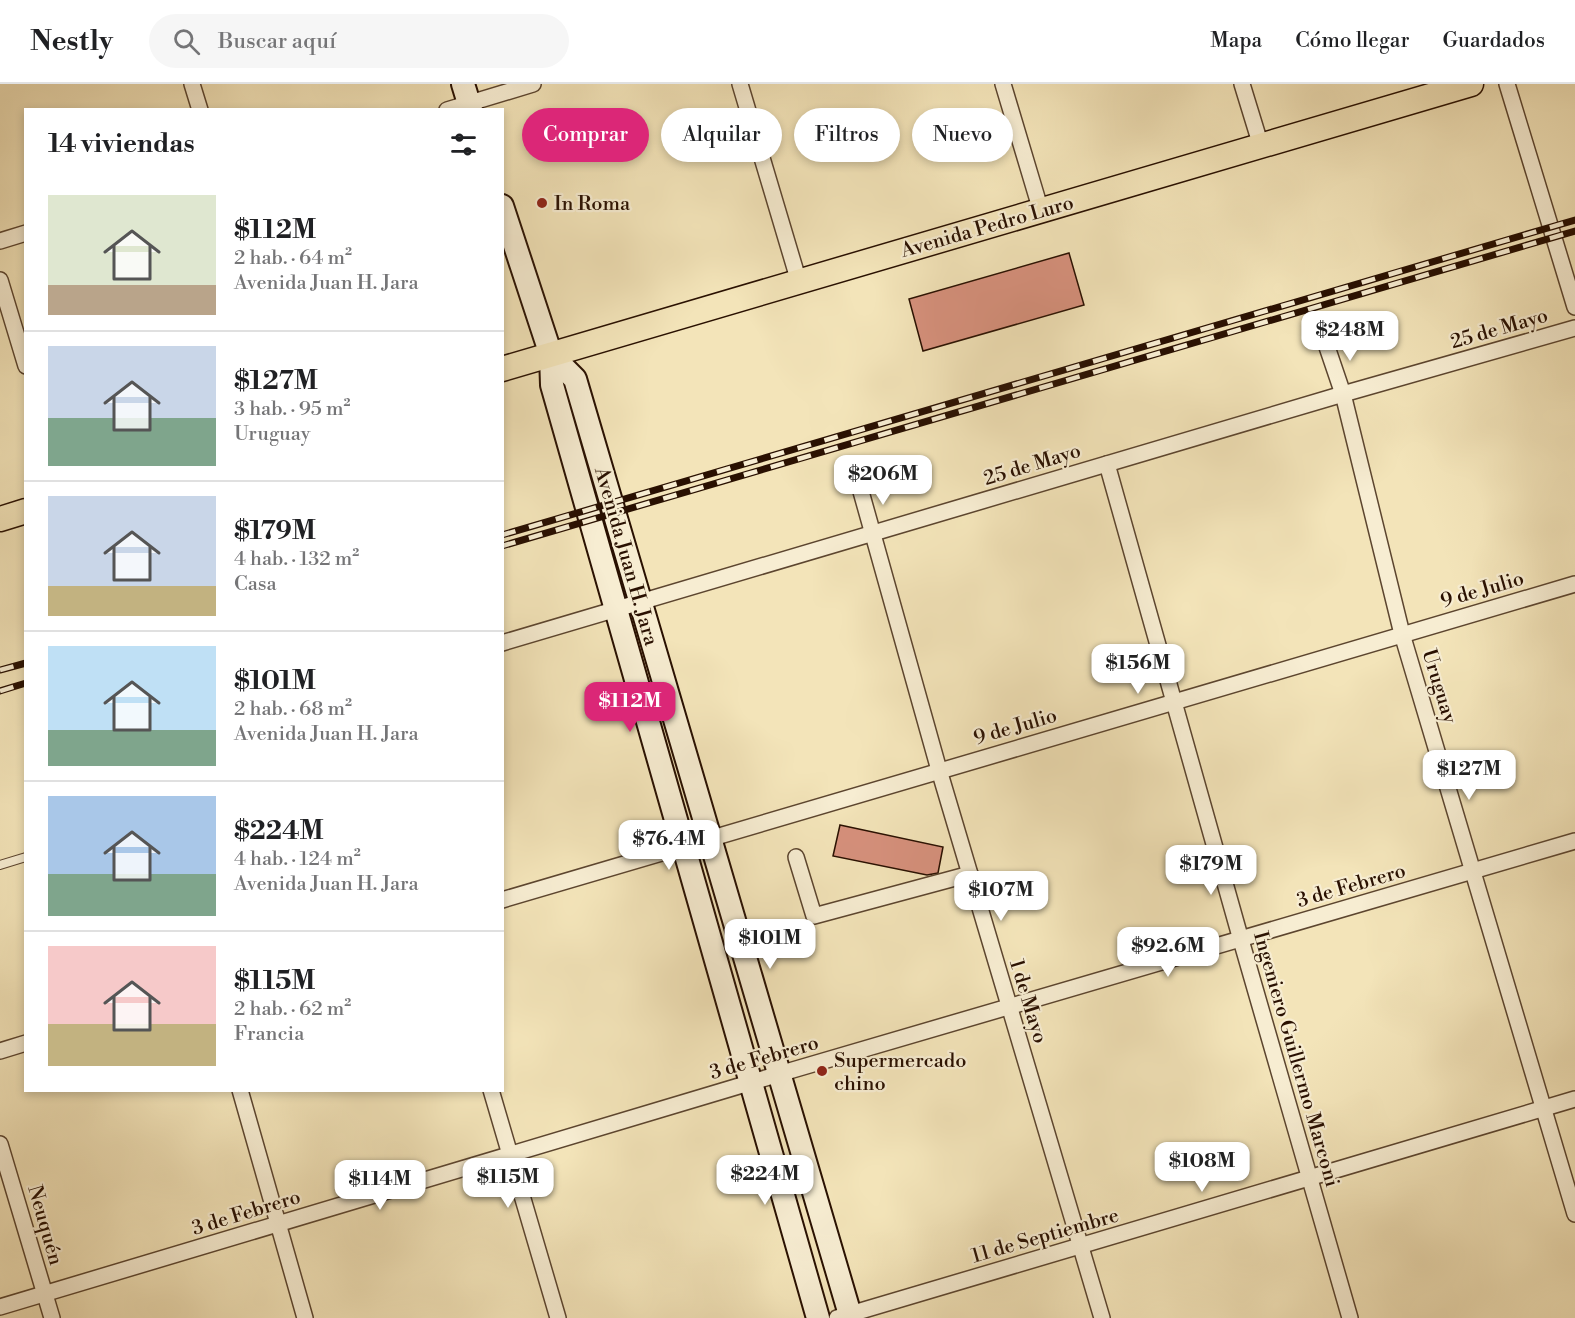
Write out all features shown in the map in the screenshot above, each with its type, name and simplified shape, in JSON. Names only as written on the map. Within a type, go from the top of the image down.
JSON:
[{"type":"main road","name":"Avenida Pedro Luro","points":[[504,368],[1471,84]]},
{"type":"main road","name":"Avenida Juan H. Jara","points":[[504,212],[551,355],[552,385],[818,1318]]},
{"type":"main road","name":"Avenida Juan H. Jara","points":[[551,355],[575,379],[779,1074],[846,1317]]},
{"type":"main road","points":[[0,519],[24,513]]},
{"type":"street","points":[[192,84],[199,108]]},
{"type":"street","points":[[451,108],[468,99],[533,84]]},
{"type":"street","points":[[740,84],[799,282]]},
{"type":"street","points":[[1003,84],[1041,211]]},
{"type":"street","points":[[1242,84],[1261,146]]},
{"type":"street","points":[[1507,84],[1568,260],[1575,307]]},
{"type":"street","points":[[0,241],[24,234]]},
{"type":"street","points":[[0,280],[24,359]]},
{"type":"street","name":"25 de Mayo","points":[[504,642],[1343,394],[1575,328]]},
{"type":"street","name":"Uruguay","points":[[1325,340],[1343,394],[1402,634],[1575,1214]]},
{"type":"street","name":"Ingeniero Guillermo Marconi","points":[[1107,464],[1350,1318]]},
{"type":"street","name":"1 de Mayo","points":[[860,488],[939,770],[1102,1318]]},
{"type":"street","name":"9 de Julio","points":[[504,899],[1575,584]]},
{"type":"street","name":"3 de Febrero","points":[[0,1307],[779,1074],[1575,841]]},
{"type":"street","points":[[796,857],[814,916],[970,874]]},
{"type":"street","points":[[0,1051],[24,1044]]},
{"type":"street","points":[[241,1092],[305,1318]]},
{"type":"street","points":[[491,1092],[558,1318]]},
{"type":"street","name":"11 de Septiembre","points":[[846,1317],[1575,1099]]},
{"type":"street","name":"Neuquén","points":[[0,1144],[51,1318]]},
{"type":"lane","points":[[0,865],[24,858]]},
{"type":"building","points":[[1069,253],[1084,305],[923,351],[909,299]]},
{"type":"building","points":[[840,825],[943,847],[938,873],[927,875],[833,856]]},
{"type":"railway","points":[[504,534],[1575,220]]},
{"type":"railway","points":[[504,545],[1575,231]]},
{"type":"railway","points":[[0,670],[24,664]]},
{"type":"railway","points":[[0,691],[24,684]]},
{"type":"place","name":"In Roma","points":[[542,203]]},
{"type":"place","name":"Supermercado chino","points":[[822,1071]]}]
